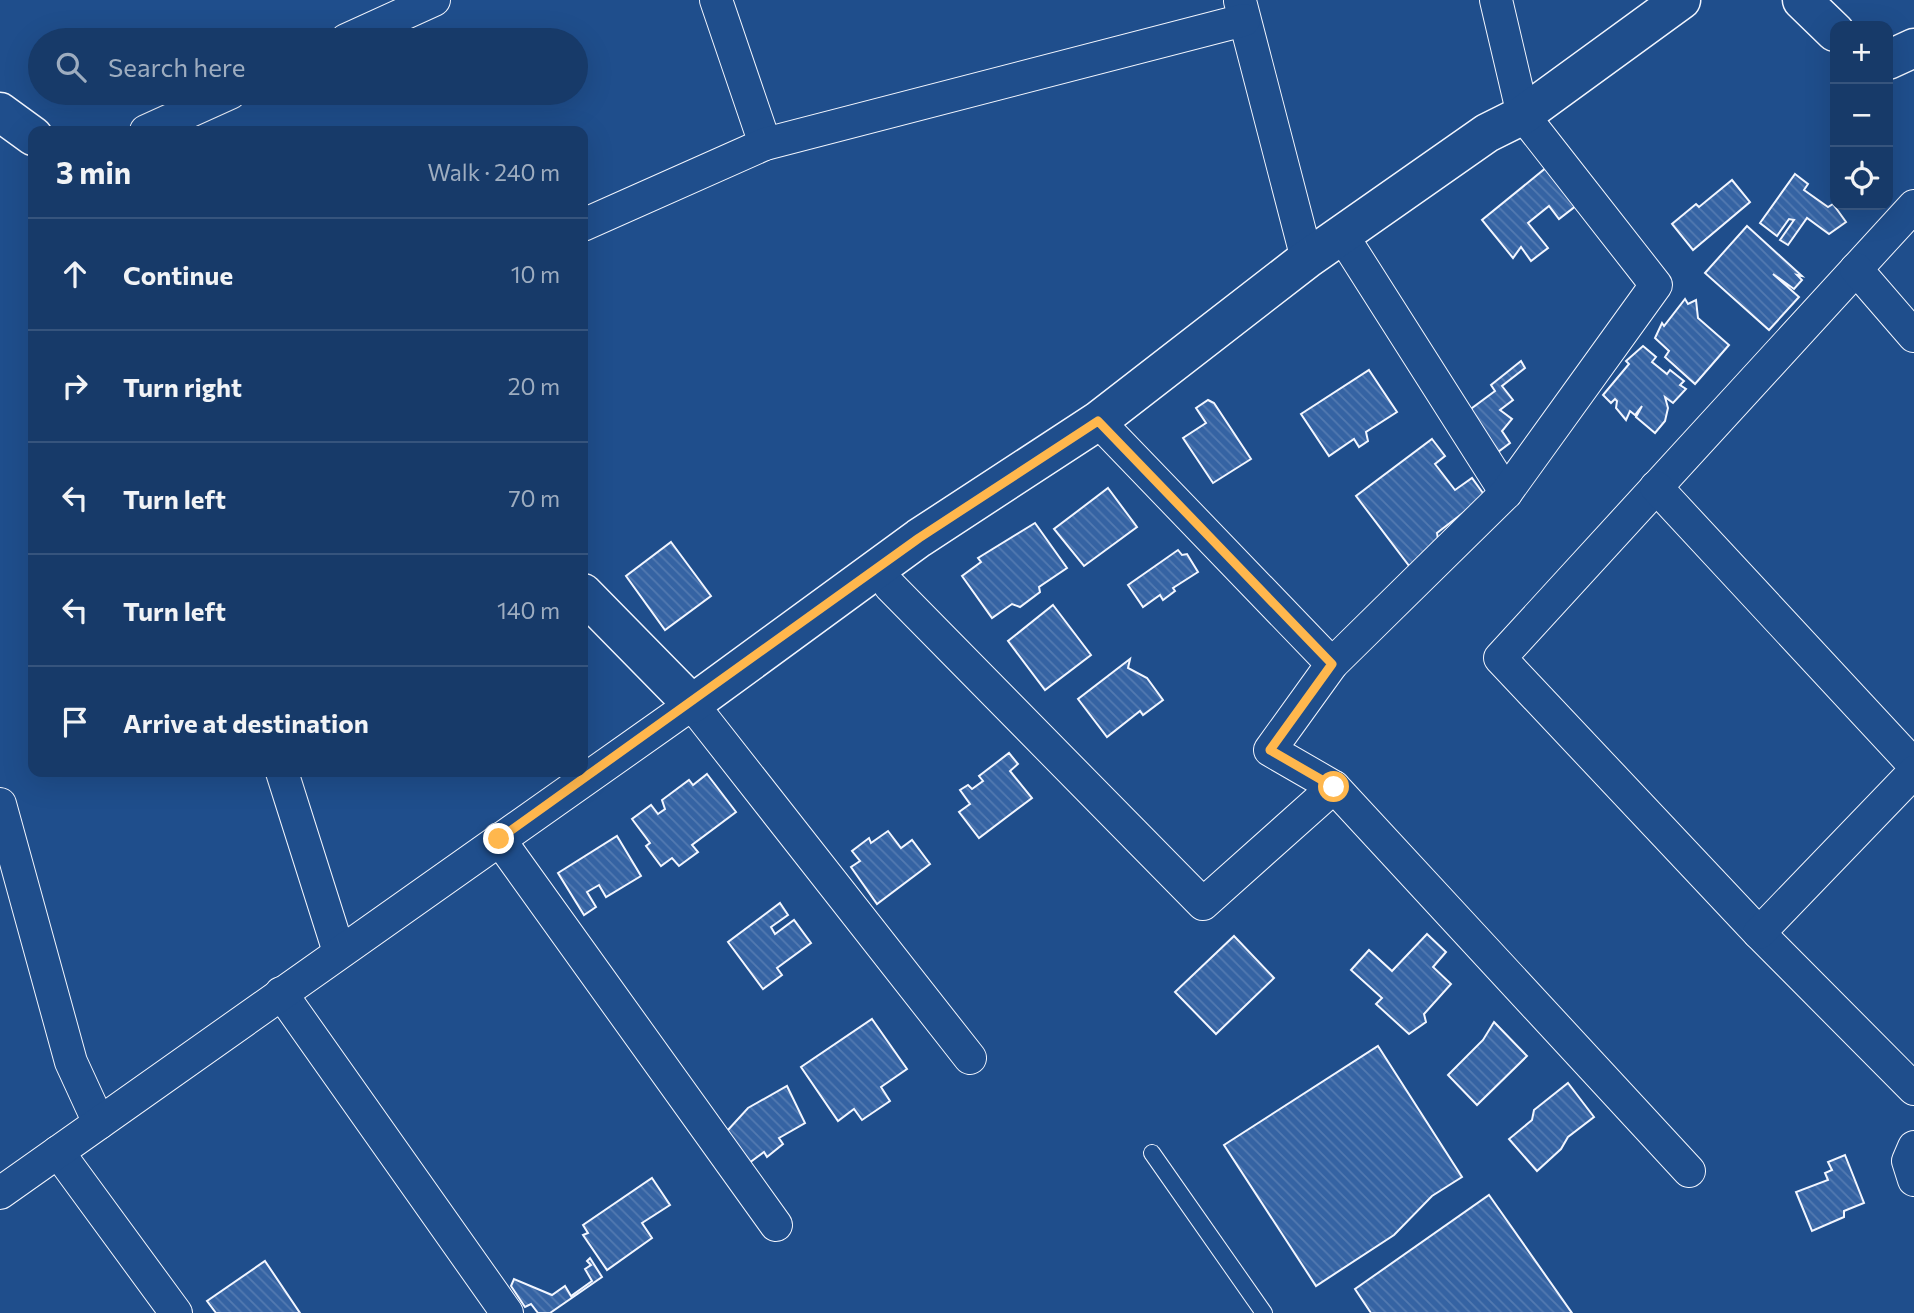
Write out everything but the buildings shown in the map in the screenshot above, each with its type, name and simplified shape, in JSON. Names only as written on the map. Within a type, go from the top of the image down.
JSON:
[{"type":"street","points":[[372,28],[434,0]]},
{"type":"street","points":[[716,0],[765,144]]},
{"type":"street","points":[[1496,0],[1523,115],[1657,285],[1506,494],[1332,664],[1270,750],[1334,787],[1689,1171]]},
{"type":"street","points":[[588,777],[919,538],[1098,421],[1307,259],[1487,133],[1523,115],[1681,0]]},
{"type":"street","points":[[1802,0],[1830,27]]},
{"type":"street","points":[[588,223],[765,144],[1242,10],[1307,259]]},
{"type":"street","points":[[1893,58],[1914,48]]},
{"type":"street","points":[[157,126],[203,105]]},
{"type":"street","points":[[0,112],[28,132]]},
{"type":"street","points":[[1914,206],[1500,658],[1759,933],[1914,1089]]},
{"type":"street","points":[[1342,235],[1506,494]]},
{"type":"street","points":[[1856,269],[1914,336]]},
{"type":"street","points":[[1098,421],[1332,664]]},
{"type":"street","points":[[1656,487],[1914,765]]},
{"type":"street","points":[[890,586],[1202,904],[1334,787]]},
{"type":"street","points":[[588,598],[692,704],[970,1058]]},
{"type":"street","points":[[1759,933],[1914,772]]},
{"type":"street","points":[[284,777],[339,952]]},
{"type":"street","points":[[0,1193],[588,777]]},
{"type":"street","points":[[0,804],[71,1062],[99,1123]]},
{"type":"street","points":[[499,839],[776,1225]]},
{"type":"street","points":[[281,993],[508,1313]]},
{"type":"street","points":[[1914,1147],[1908,1161],[1914,1180]]},
{"type":"street","points":[[58,1152],[176,1313]]},
{"type":"lane","points":[[1152,1153],[1264,1313]]},
{"type":"route","points":[[499,839],[692,704],[919,538],[1098,421],[1332,664],[1270,750],[1334,787]]}]
